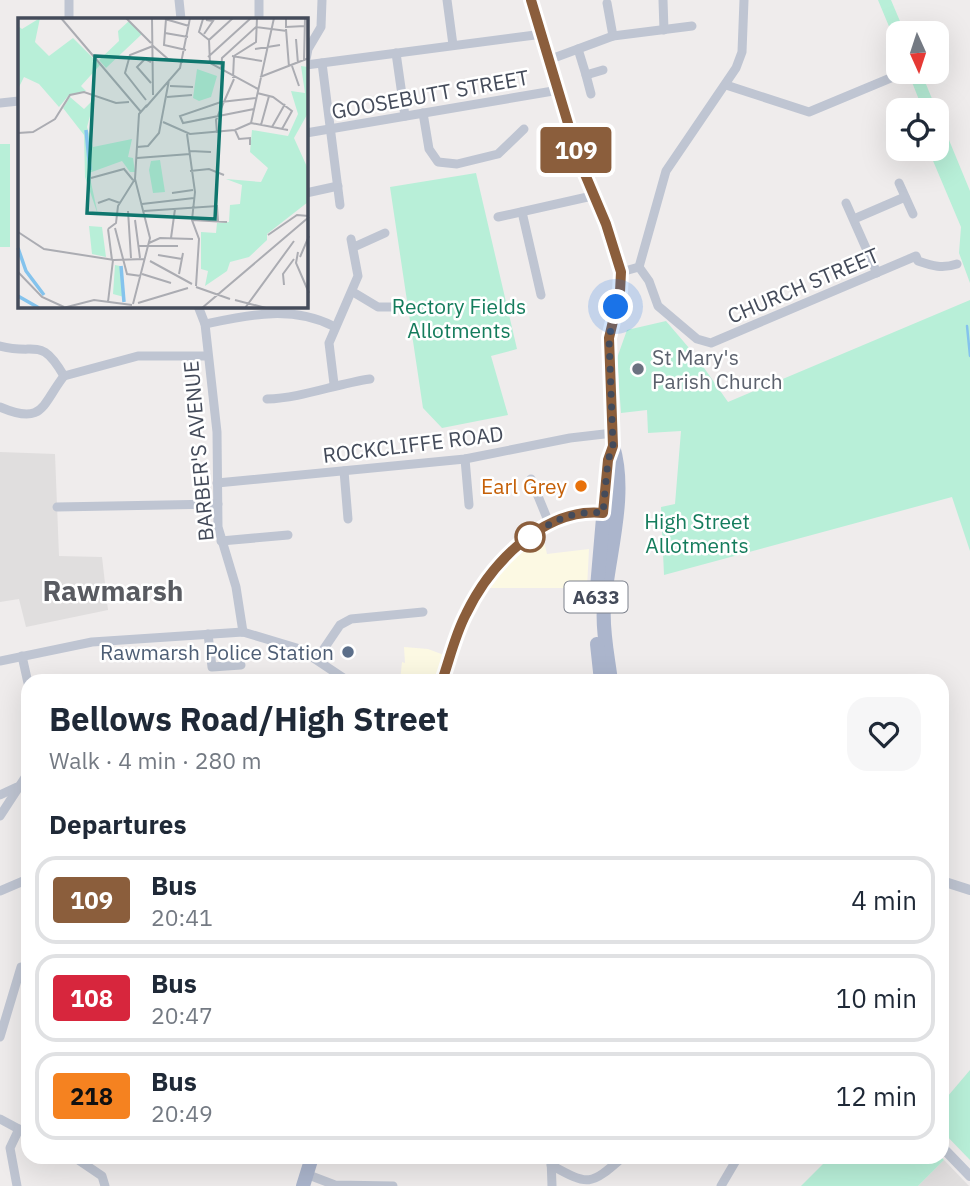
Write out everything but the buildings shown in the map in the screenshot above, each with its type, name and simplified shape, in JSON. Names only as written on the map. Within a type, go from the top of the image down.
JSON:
[{"type":"main road","name":"A633","points":[[531,0],[592,196],[621,272],[620,292],[609,338],[613,439],[608,460],[610,514],[604,610],[610,674]]},
{"type":"main road","name":"A633","points":[[601,674],[596,610],[610,514]]},
{"type":"street","points":[[69,0],[69,18]]},
{"type":"street","points":[[179,0],[181,18]]},
{"type":"street","points":[[259,0],[259,18]]},
{"type":"street","points":[[308,49],[321,27],[322,0]]},
{"type":"street","points":[[447,0],[453,45]]},
{"type":"street","points":[[663,0],[664,30]]},
{"type":"street","points":[[621,272],[639,267],[666,171],[689,133],[726,85],[742,52],[744,0]]},
{"type":"street","points":[[605,9],[613,37]]},
{"type":"street","points":[[551,59],[613,37],[692,26]]},
{"type":"street","points":[[308,65],[543,34]]},
{"type":"street","points":[[578,49],[591,94]]},
{"type":"street","points":[[396,53],[405,116]]},
{"type":"street","points":[[322,63],[341,205]]},
{"type":"street","points":[[586,75],[603,70]]},
{"type":"street","points":[[726,85],[809,112],[886,80]]},
{"type":"street","name":"GOOSEBUTT STREET","points":[[308,133],[559,90]]},
{"type":"street","points":[[0,103],[18,101]]},
{"type":"street","points":[[423,113],[429,149],[438,162],[457,164],[498,155],[524,130]]},
{"type":"street","points":[[899,183],[913,214]]},
{"type":"street","points":[[308,193],[338,186]]},
{"type":"street","points":[[498,217],[592,196]]},
{"type":"street","points":[[854,219],[905,197]]},
{"type":"street","points":[[846,203],[877,273]]},
{"type":"street","points":[[522,212],[541,295]]},
{"type":"street","points":[[334,384],[329,342],[333,326],[353,292],[358,276],[352,243],[384,233]]},
{"type":"street","name":"CHURCH STREET","points":[[639,267],[649,281],[658,306],[667,316],[697,339],[712,343],[916,256],[918,261],[934,267],[945,268],[957,264]]},
{"type":"street","points":[[353,292],[378,307],[402,307]]},
{"type":"street","name":"BARBER'S AVENUE","points":[[199,308],[205,324],[216,432],[221,541],[236,587],[243,632]]},
{"type":"street","points":[[205,324],[261,309],[302,313],[333,326]]},
{"type":"street","points":[[0,346],[38,348],[51,354],[64,376]]},
{"type":"street","points":[[0,407],[12,412],[33,413],[44,409],[64,376],[138,356],[207,356]]},
{"type":"street","points":[[267,399],[285,398],[334,384],[370,379]]},
{"type":"street","name":"ROCKCLIFFE ROAD","points":[[217,483],[465,459],[570,438],[613,439]]},
{"type":"street","points":[[465,459],[469,505]]},
{"type":"street","points":[[344,471],[348,519]]},
{"type":"street","points":[[531,479],[549,523]]},
{"type":"street","points":[[57,507],[218,504]]},
{"type":"street","points":[[444,674],[458,631],[476,595],[503,562],[549,523],[583,512],[610,514]]},
{"type":"street","points":[[221,541],[288,534]]},
{"type":"street","points":[[317,659],[345,621],[358,617],[423,612]]},
{"type":"street","points":[[0,661],[92,642],[243,632],[285,643],[317,659],[338,674]]},
{"type":"street","points":[[208,634],[212,667],[241,665]]},
{"type":"street","points":[[22,656],[26,674]]},
{"type":"street","points":[[0,795],[21,785]]},
{"type":"street","points":[[0,816],[21,788]]},
{"type":"street","points":[[0,891],[21,882]]},
{"type":"street","points":[[949,883],[970,890]]},
{"type":"street","points":[[0,1037],[20,967]]},
{"type":"street","points":[[0,1119],[21,1131]]},
{"type":"street","points":[[17,1186],[10,1148],[21,1134]]},
{"type":"street","points":[[949,1154],[970,1176]]},
{"type":"street","points":[[84,1164],[102,1176],[105,1186]]},
{"type":"street","points":[[551,1164],[552,1186]]},
{"type":"street","points":[[555,1164],[578,1181],[597,1180],[614,1164]]},
{"type":"street","points":[[722,1186],[734,1164]]},
{"type":"street","points":[[304,1180],[335,1185],[393,1186]]},
{"type":"shaded area","points":[[0,452],[55,454],[59,556],[102,557],[108,610],[26,627],[19,599],[0,602]]},
{"type":"shaded area","points":[[542,533],[547,554],[589,549],[587,588],[488,588],[513,556]]},
{"type":"shaded area","points":[[404,647],[428,649],[444,655],[438,674],[401,674],[402,662],[405,663]]},
{"type":"shaded area","points":[[940,1164],[948,1164],[969,1186],[918,1186]]},
{"type":"green space","points":[[878,0],[891,0],[900,21],[887,21]]},
{"type":"green space","points":[[913,84],[926,84],[932,98],[918,98]]},
{"type":"green space","points":[[949,140],[970,191],[970,283],[959,253],[961,227],[933,161],[949,161]]},
{"type":"green space","points":[[0,144],[10,144],[10,247],[0,247]]},
{"type":"green space","name":"Rectory Fields Allotments","points":[[476,173],[517,349],[491,356],[508,415],[442,428],[423,408],[390,187]]},
{"type":"green space","name":"High Street Allotments","points":[[970,300],[970,551],[952,497],[664,575],[661,507],[675,504],[681,431],[648,433],[647,410],[621,413],[617,358],[627,330],[666,321],[695,355],[728,402]]},
{"type":"green space","points":[[970,1070],[970,1160],[949,1138],[949,1095]]},
{"type":"green space","points":[[823,1164],[940,1164],[918,1186],[801,1186]]},
{"type":"waterway","points":[[967,326],[970,356]]},
{"type":"bus line","name":"109","points":[[444,674],[466,614],[488,578],[503,562],[549,523],[572,514],[603,513],[608,460],[613,446],[609,338],[620,292],[621,272],[606,224],[579,160],[551,59],[531,0]]},
{"type":"place","name":"St Mary's Parish Church","points":[[638,369]]},
{"type":"place","name":"Earl Grey","points":[[581,486]]},
{"type":"place","name":"Rawmarsh Police Station","points":[[348,652]]},
{"type":"district","name":"Rawmarsh","points":[[113,590]]},
{"type":"route","points":[[530,537],[524,542],[549,523],[572,514],[603,513],[608,460],[613,446],[609,338],[616,307]]}]
